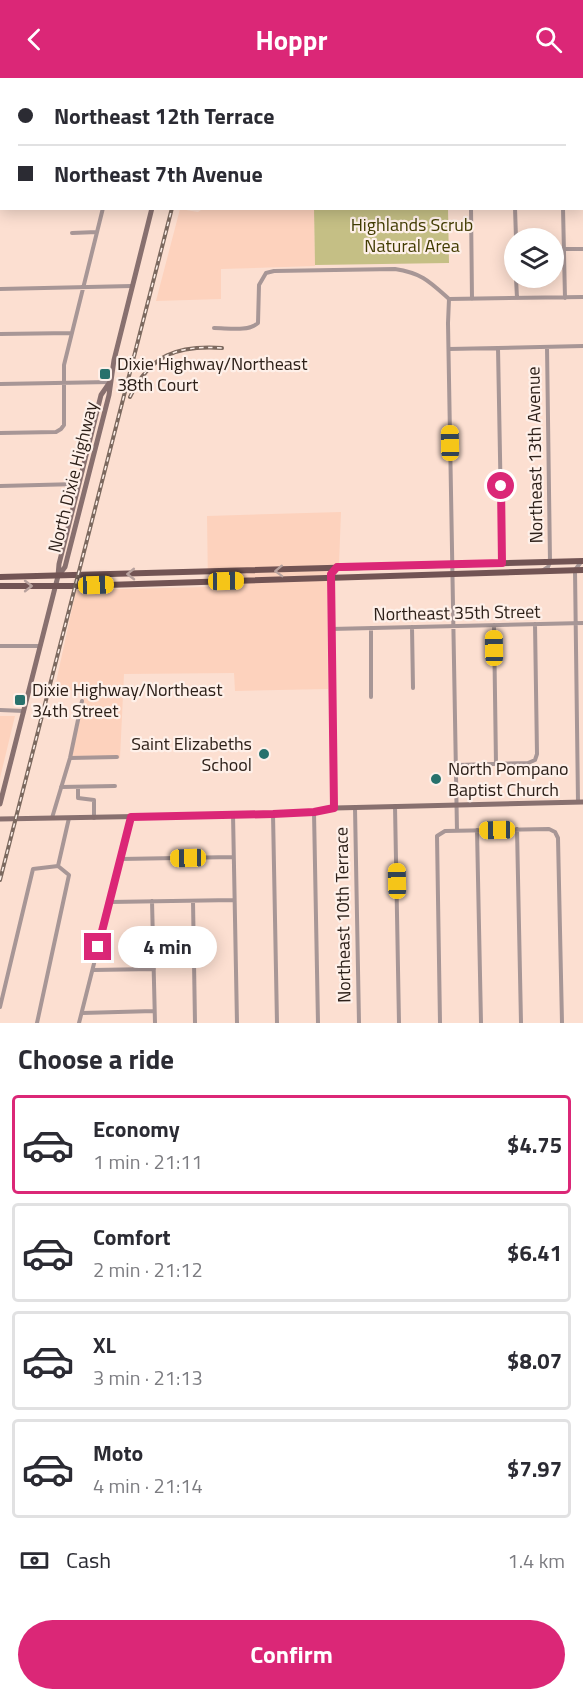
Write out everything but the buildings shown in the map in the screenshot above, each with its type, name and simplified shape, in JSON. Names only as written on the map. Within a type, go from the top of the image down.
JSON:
[{"type":"main road","name":"North Dixie Highway","points":[[58,576],[65,567],[109,395],[114,360],[151,210]]},
{"type":"main road","name":"North Dixie Highway","points":[[0,804],[101,395],[110,382]]},
{"type":"main road","points":[[0,577],[583,561]]},
{"type":"main road","points":[[318,578],[325,568]]},
{"type":"main road","points":[[0,586],[583,570]]},
{"type":"main road","points":[[178,582],[190,573]]},
{"type":"main road","points":[[0,819],[273,814],[355,807],[581,802]]},
{"type":"street","points":[[461,78],[486,78]]},
{"type":"street","points":[[0,433],[56,432],[64,425],[64,365],[102,210]]},
{"type":"street","points":[[471,210],[472,299]]},
{"type":"street","points":[[515,210],[516,228]]},
{"type":"street","points":[[563,210],[563,228]]},
{"type":"street","points":[[72,233],[97,232]]},
{"type":"street","points":[[564,249],[583,249]]},
{"type":"street","points":[[214,328],[246,328],[258,323],[260,285],[266,273],[274,272],[395,269],[410,271],[423,276],[449,299],[583,297]]},
{"type":"street","points":[[564,273],[565,297]]},
{"type":"street","points":[[0,289],[132,286]]},
{"type":"street","points":[[516,288],[517,298]]},
{"type":"street","points":[[449,299],[457,831]]},
{"type":"street","points":[[0,334],[72,333]]},
{"type":"street","points":[[449,350],[583,346]]},
{"type":"street","name":"Northeast 13th Avenue","points":[[547,347],[550,562]]},
{"type":"street","points":[[498,348],[502,563]]},
{"type":"street","points":[[0,384],[110,382]]},
{"type":"street","points":[[0,486],[78,484]]},
{"type":"street","points":[[581,802],[575,570],[577,565],[583,561]]},
{"type":"street","points":[[542,571],[548,567],[550,562]]},
{"type":"street","points":[[330,577],[337,567]]},
{"type":"street","name":"Northeast 10th Terrace","points":[[330,577],[334,808]]},
{"type":"street","name":"Northeast 35th Street","points":[[331,629],[583,623]]},
{"type":"street","points":[[457,765],[528,764],[535,760],[537,754],[536,624]]},
{"type":"street","points":[[494,625],[496,764]]},
{"type":"street","points":[[412,627],[413,688]]},
{"type":"street","points":[[371,628],[371,697]]},
{"type":"street","points":[[0,646],[39,646]]},
{"type":"street","points":[[51,818],[70,758],[82,701]]},
{"type":"street","points":[[0,710],[24,711]]},
{"type":"street","points":[[70,758],[117,757]]},
{"type":"street","points":[[0,775],[8,775]]},
{"type":"street","points":[[61,787],[115,786]]},
{"type":"street","points":[[78,787],[78,798],[94,800],[94,818]]},
{"type":"street","points":[[395,806],[399,1023]]},
{"type":"street","name":"Northeast 10th Terrace","points":[[355,807],[359,1023]]},
{"type":"street","points":[[314,812],[318,1023]]},
{"type":"street","points":[[233,814],[237,1023]]},
{"type":"street","points":[[273,814],[277,1023]]},
{"type":"street","points":[[79,1023],[131,817]]},
{"type":"street","points":[[58,866],[69,818]]},
{"type":"street","points":[[440,1023],[436,842],[440,833],[445,831],[549,829],[555,832],[558,838],[562,1023]]},
{"type":"street","points":[[477,830],[481,1023]]},
{"type":"street","points":[[517,830],[521,1023]]},
{"type":"street","points":[[121,859],[233,857]]},
{"type":"street","points":[[0,1007],[33,868],[58,866],[69,875],[37,1023]]},
{"type":"street","points":[[193,900],[195,1023]]},
{"type":"street","points":[[110,902],[234,900]]},
{"type":"street","points":[[152,901],[155,1023]]},
{"type":"street","points":[[93,970],[153,969]]},
{"type":"street","points":[[82,1013],[154,1011]]},
{"type":"shaded area","points":[[180,210],[198,212],[201,210],[314,210],[315,266],[221,269],[221,299],[156,301]]},
{"type":"shaded area","points":[[341,512],[339,564],[327,586],[328,689],[235,691],[234,673],[124,674],[120,758],[72,756],[85,693],[55,687],[76,590],[208,587],[207,516]]},
{"type":"shaded area","points":[[0,716],[15,716],[0,778]]},
{"type":"green space","name":"Highlands Scrub Natural Area","points":[[314,210],[448,210],[449,263],[315,265]]},
{"type":"railway","points":[[0,880],[171,210]]},
{"type":"railway","points":[[130,397],[146,371],[167,356],[191,348],[222,348]]},
{"type":"place","name":"Dixie Highway/Northeast 38th Court","points":[[105,374]]},
{"type":"place","name":"Dixie Highway/Northeast 34th Street","points":[[20,700]]},
{"type":"place","name":"Saint Elizabeths School","points":[[264,754]]},
{"type":"place","name":"North Pompano Baptist Church","points":[[436,779]]},
{"type":"route","points":[[98,947],[131,817],[273,814],[314,812],[334,808],[331,574],[337,567],[502,563],[501,486]]}]
